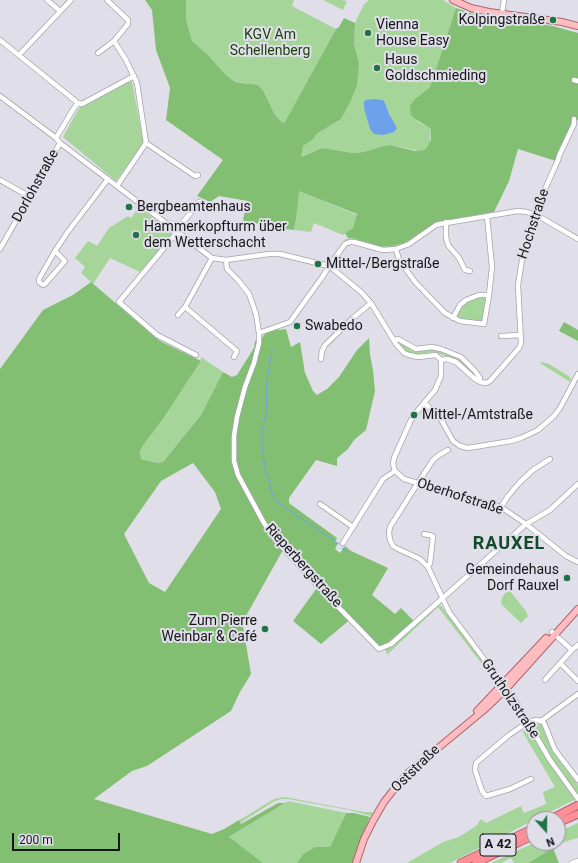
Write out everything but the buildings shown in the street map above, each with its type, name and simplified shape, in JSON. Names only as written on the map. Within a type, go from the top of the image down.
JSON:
[{"type":"highway","points":[[566,811],[578,805]]},
{"type":"highway","points":[[566,819],[578,814]]},
{"type":"highway","name":"A 42","points":[[462,863],[526,832]]},
{"type":"highway","name":"A 42","points":[[476,863],[526,839]]},
{"type":"main road","points":[[453,0],[471,8],[502,14],[576,24]]},
{"type":"main road","points":[[553,633],[578,603]]},
{"type":"main road","points":[[553,633],[578,609]]},
{"type":"main road","name":"Oststraße","points":[[356,863],[364,840],[373,821],[391,792],[409,772],[484,710],[553,633]]},
{"type":"street","points":[[47,0],[60,12]]},
{"type":"street","points":[[19,55],[71,0]]},
{"type":"street","points":[[98,53],[114,41],[128,24],[128,20],[107,0]]},
{"type":"street","points":[[502,14],[504,0]]},
{"type":"street","points":[[0,40],[78,103],[82,104],[134,76]]},
{"type":"street","points":[[114,41],[134,76],[138,90],[146,143],[117,186]]},
{"type":"street","points":[[0,96],[212,258],[226,260],[269,254],[280,254],[329,266],[371,303],[379,313],[399,347],[409,355],[432,355],[439,357],[441,360],[441,376],[433,393],[414,415],[394,458],[393,464],[395,471],[383,479],[343,543]]},
{"type":"street","points":[[56,138],[78,103]]},
{"type":"street","name":"Hochstraße","points":[[480,382],[486,383],[490,381],[519,348],[521,343],[518,306],[518,276],[534,214],[574,124],[574,119]]},
{"type":"street","name":"Dorlohstraße","points":[[0,249],[60,143]]},
{"type":"street","points":[[146,143],[195,176],[198,175]]},
{"type":"street","points":[[0,180],[30,198]]},
{"type":"street","points":[[54,252],[65,261],[43,285],[39,282],[39,279],[54,252],[108,180]]},
{"type":"street","points":[[196,355],[157,335],[120,302],[174,236],[176,231],[199,202]]},
{"type":"street","points":[[262,332],[290,322],[345,244],[350,242],[383,250],[396,249],[409,244],[436,225],[518,210],[534,214],[578,239]]},
{"type":"street","points":[[396,249],[399,260],[416,283],[445,313],[460,321],[484,324],[492,267],[487,216]]},
{"type":"street","points":[[446,222],[446,237],[448,245],[459,258],[465,270],[470,271]]},
{"type":"street","points":[[178,315],[185,307],[212,258]]},
{"type":"street","name":"Rieperbergstraße","points":[[226,260],[227,269],[249,294],[262,332],[237,417],[234,436],[234,461],[238,475],[264,523],[274,538],[320,589],[379,649],[391,644],[442,599]]},
{"type":"street","points":[[454,318],[460,305],[466,300],[479,295],[489,295]]},
{"type":"street","points":[[321,359],[322,351],[325,345],[371,303]]},
{"type":"street","points":[[185,307],[237,351],[234,357]]},
{"type":"street","points":[[501,336],[520,335]]},
{"type":"street","points":[[394,340],[398,339],[416,349],[432,347],[461,357],[475,371],[480,378],[480,382]]},
{"type":"street","points":[[441,360],[447,359],[456,362],[480,382]]},
{"type":"street","points":[[424,403],[438,414],[450,437],[460,446],[468,448],[511,441],[538,430],[554,416],[560,408],[578,374]]},
{"type":"street","points":[[424,534],[433,536],[430,563],[428,567],[420,559],[393,546],[389,533],[390,527],[433,460],[448,450]]},
{"type":"street","points":[[501,508],[508,496],[520,482],[550,459]]},
{"type":"street","name":"Oberhofstraße","points":[[395,471],[404,479],[501,508],[526,524],[566,556],[578,562]]},
{"type":"street","points":[[442,599],[526,524],[550,510],[578,484]]},
{"type":"street","points":[[320,504],[353,527]]},
{"type":"street","name":"Grutholzstraße","points":[[428,567],[449,612],[516,702],[550,760],[578,799]]},
{"type":"street","points":[[553,633],[572,650]]},
{"type":"street","points":[[545,680],[578,645]]},
{"type":"street","points":[[560,664],[578,681]]},
{"type":"street","points":[[541,721],[578,694]]},
{"type":"street","points":[[530,779],[510,789],[486,796],[482,791],[475,770],[476,763],[509,735],[532,720],[541,721],[544,723],[555,750],[578,780]]},
{"type":"street","points":[[572,863],[578,860]]},
{"type":"green space","points":[[145,0],[186,0],[186,19],[192,41],[235,82],[257,85],[263,90],[275,115],[283,123],[285,122],[336,29],[339,27],[344,18],[355,23],[354,44],[359,63],[357,85],[351,100],[341,119],[318,133],[311,141],[303,146],[301,157],[322,148],[353,153],[364,152],[390,145],[415,151],[424,150],[431,140],[431,129],[411,115],[410,106],[415,99],[430,87],[456,8],[477,15],[553,26],[578,33],[578,120],[573,122],[556,161],[518,149],[509,181],[494,212],[437,222],[404,243],[381,246],[348,238],[345,233],[353,228],[357,214],[299,191],[294,230],[275,228],[244,221],[243,219],[248,201],[219,196],[210,202],[197,196],[223,160],[166,120],[170,88],[156,50],[152,10]]},
{"type":"green space","name":"KGV Am Schellenberg","points":[[186,0],[294,0],[292,6],[336,29],[285,123],[283,123],[275,115],[263,90],[246,83],[235,82],[192,41],[186,19]]},
{"type":"green space","points":[[323,0],[341,0],[347,1],[343,10]]},
{"type":"green space","points":[[369,0],[443,0],[456,8],[430,87],[415,99],[417,121],[431,129],[430,143],[424,150],[420,151],[390,145],[364,152],[353,153],[322,148],[300,157],[303,146],[311,141],[318,133],[341,119],[359,63],[354,44],[355,23],[364,4]]},
{"type":"green space","points":[[129,81],[132,82],[143,140],[142,146],[116,181],[63,137],[79,108]]},
{"type":"green space","points":[[298,190],[357,215],[353,228],[343,235],[314,223],[311,232],[294,230]]},
{"type":"green space","points":[[139,207],[174,234],[140,272],[110,258],[93,284],[81,273],[85,267],[75,258],[88,241],[97,246],[109,228],[128,216],[131,218]]},
{"type":"green space","points":[[469,216],[438,222],[412,241],[395,247],[380,247],[353,239],[343,241],[352,238],[415,237],[427,227],[437,222]]},
{"type":"green space","points":[[91,282],[160,341],[201,361],[140,451],[141,459],[157,463],[163,462],[201,415],[223,372],[232,377],[237,375],[254,348],[255,341],[261,339],[265,334],[278,329],[286,329],[291,347],[300,342],[305,373],[313,391],[317,395],[327,389],[339,377],[357,350],[369,338],[375,391],[366,430],[337,458],[337,466],[316,460],[289,498],[289,503],[337,538],[335,542],[338,543],[335,549],[340,553],[345,546],[351,551],[388,568],[372,595],[395,614],[401,608],[414,621],[386,644],[380,647],[352,618],[321,644],[293,621],[319,585],[284,548],[246,616],[243,626],[251,674],[231,711],[147,766],[132,771],[94,799],[212,834],[239,820],[241,824],[278,803],[285,803],[229,837],[263,863],[0,863],[0,369],[43,310],[73,295]],"holes":[[[193,463],[215,492],[221,509],[165,592],[149,583],[124,534],[161,481]]]},
{"type":"green space","points":[[486,296],[482,321],[464,320],[458,318],[457,316],[461,307],[473,298]]},
{"type":"green space","points":[[564,322],[578,330],[578,341],[559,331]]},
{"type":"green space","points":[[397,341],[412,349],[431,348],[459,358],[479,379],[477,379],[458,361],[435,352],[417,355],[409,354],[403,350]]},
{"type":"green space","points":[[201,357],[223,372],[201,415],[163,462],[157,463],[141,459],[140,451],[144,444],[163,419],[201,361]]},
{"type":"green space","points":[[540,363],[549,364],[567,375],[571,378],[570,382]]},
{"type":"green space","points":[[510,591],[526,611],[528,616],[521,623],[502,605],[501,601],[504,594]]},
{"type":"green space","points":[[436,605],[441,606],[474,649],[486,667],[485,668],[438,607],[388,655],[385,650]]},
{"type":"green space","points":[[538,724],[542,725],[551,748],[578,785],[578,798],[552,811],[529,811],[546,804],[543,792],[555,787],[522,731],[528,730]]},
{"type":"green space","points":[[285,797],[364,812],[373,812],[371,816],[349,810],[281,799],[273,802],[240,823],[238,821],[274,799]]},
{"type":"green space","points":[[288,801],[346,813],[330,847],[303,854],[297,863],[263,863],[228,838]]},
{"type":"green space","points":[[521,806],[524,813],[526,812],[526,824],[450,863],[407,863],[443,842],[459,837],[476,826],[481,819],[486,823]]},
{"type":"green space","points":[[346,813],[354,813],[370,817],[353,863],[297,863],[303,854],[316,847],[330,847]]},
{"type":"green space","points":[[578,823],[578,838],[566,841],[566,828]]},
{"type":"green space","points":[[526,847],[526,851],[549,851],[528,863],[514,863],[511,858],[501,863],[491,863]]},
{"type":"green space","points":[[548,851],[554,851],[559,863],[528,863]]},
{"type":"water","points":[[366,100],[383,100],[385,103],[397,128],[394,132],[383,135],[374,134],[370,129],[364,108],[364,102]]},
{"type":"waterway","points":[[272,350],[266,387],[267,409],[262,430],[262,447],[265,467],[272,494],[284,507],[339,544]]},
{"type":"waterway","points":[[342,548],[348,552]]},
{"type":"place","name":"Kolpingstraße","points":[[553,20]]},
{"type":"place","name":"Vienna House Easy","points":[[368,33]]},
{"type":"place","name":"Haus Goldschmieding","points":[[377,68]]},
{"type":"place","name":"Bergbeamtenhaus","points":[[129,207]]},
{"type":"place","name":"Hammerkopfturm über dem Wetterschacht","points":[[136,235]]},
{"type":"place","name":"Mittel-/Bergstraße","points":[[318,264]]},
{"type":"place","name":"Swabedo","points":[[297,326]]},
{"type":"place","name":"Mittel-/Amtstraße","points":[[414,415]]},
{"type":"place","name":"Gemeindehaus Dorf Rauxel","points":[[567,578]]},
{"type":"place","name":"Zum Pierre Weinbar & Café","points":[[265,629]]},
{"type":"district","name":"RAUXEL","points":[[509,544]]}]
